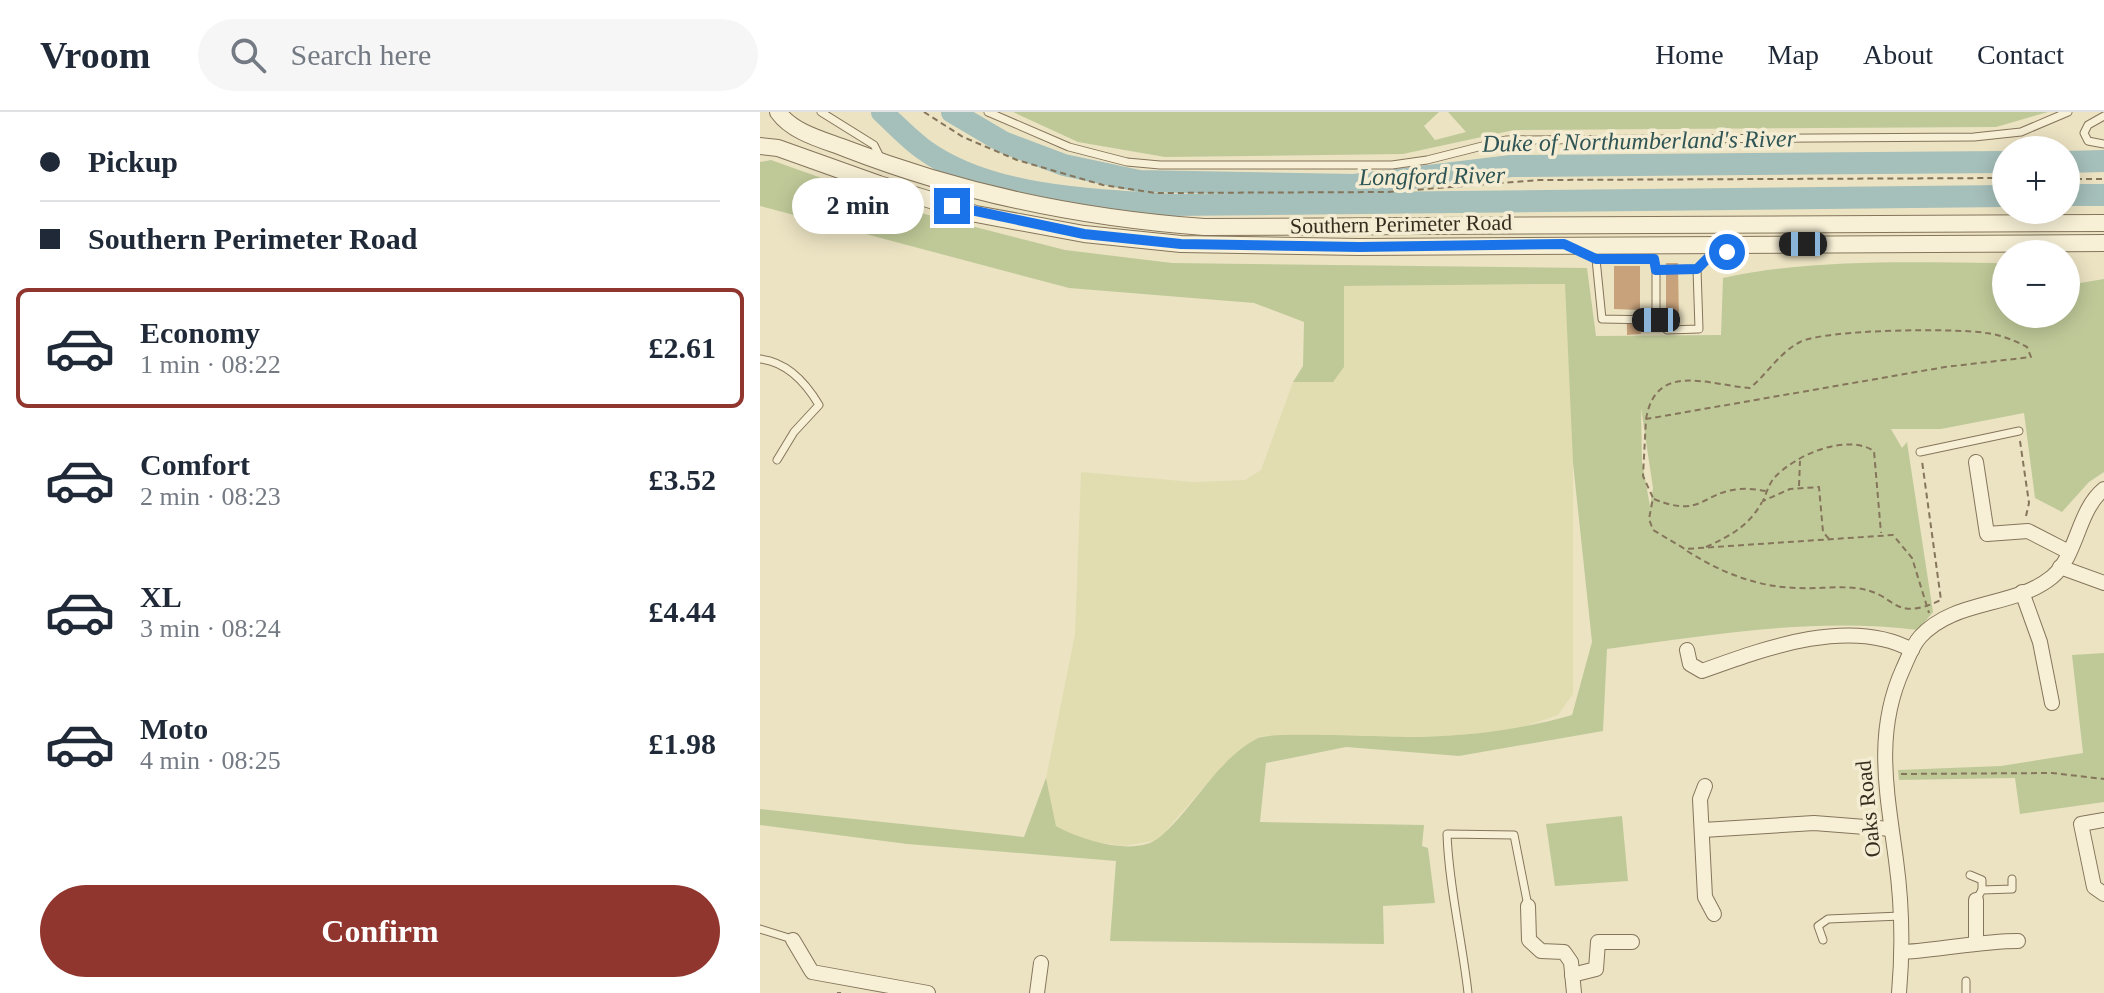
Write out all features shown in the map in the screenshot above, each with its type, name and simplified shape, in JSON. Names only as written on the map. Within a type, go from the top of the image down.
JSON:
[{"type":"street","name":"Southern Perimeter Road","points":[[778,112],[804,132],[883,163],[973,191],[1082,215],[1204,227],[2104,223]]},
{"type":"street","name":"Southern Perimeter Road","points":[[760,146],[778,148],[976,214],[1111,238],[1248,247],[2104,243]]},
{"type":"street","points":[[1974,451],[1980,535],[2028,531],[2067,551]]},
{"type":"street","points":[[2104,489],[2091,503],[2060,567],[2104,583]]},
{"type":"street","name":"Oaks Road","points":[[1899,993],[1903,952],[1884,774],[1887,715],[1912,650],[1936,624],[2045,582],[2060,567]]},
{"type":"street","points":[[2022,592],[2040,642],[2052,703]]},
{"type":"street","points":[[1687,650],[1690,664],[1702,671],[1776,646],[1827,638],[1874,637],[1895,640],[1912,650]]},
{"type":"street","points":[[1705,786],[1700,799],[1705,897],[1714,914]]},
{"type":"street","points":[[2104,820],[2081,824],[2094,887],[2104,894]]},
{"type":"street","points":[[1703,830],[1814,823],[1891,829]]},
{"type":"street","points":[[1976,941],[1979,895]]},
{"type":"street","points":[[1528,906],[1529,940],[1541,951],[1564,952],[1571,962],[1574,993]]},
{"type":"street","points":[[793,940],[812,972],[855,986],[928,993]]},
{"type":"street","points":[[1903,952],[1952,950],[1976,941],[2018,941]]},
{"type":"street","points":[[1572,975],[1596,969],[1598,942],[1632,942]]},
{"type":"street","points":[[1037,993],[1041,963]]},
{"type":"lane","points":[[821,112],[874,145],[883,163]]},
{"type":"lane","points":[[988,112],[1043,139],[1127,162],[1281,165],[1392,165],[1427,160],[1506,140],[1974,137],[2021,132],[2068,112]]},
{"type":"lane","points":[[2104,116],[2088,125],[2084,133],[2088,141],[2104,144]]},
{"type":"lane","points":[[1564,244],[1596,259],[1654,259],[1656,320]]},
{"type":"lane","points":[[1656,270],[1697,269],[1711,255],[1803,244]]},
{"type":"lane","points":[[1596,259],[1602,319],[1656,320],[1667,330],[1699,329],[1697,269]]},
{"type":"lane","points":[[760,359],[769,360],[806,381],[819,405],[794,432],[777,460]]},
{"type":"lane","points":[[1920,452],[1974,451],[2019,431]]},
{"type":"lane","points":[[1468,993],[1462,935],[1448,873],[1447,834],[1514,835],[1528,906]]},
{"type":"lane","points":[[1970,875],[1982,880],[1979,895],[2012,889],[2012,879]]},
{"type":"lane","points":[[1823,940],[1818,926],[1828,919],[1901,916]]},
{"type":"lane","points":[[760,929],[793,940]]},
{"type":"lane","points":[[1966,981],[1966,993]]},
{"type":"path","points":[[924,112],[963,137],[1017,160],[1103,185],[1156,193],[1388,192],[1539,180],[1992,178]]},
{"type":"path","points":[[2080,179],[2104,179]]},
{"type":"path","points":[[1646,419],[1945,367],[2031,357],[2027,347],[2010,338],[1982,332],[1840,332],[1802,341],[1777,358],[1750,388],[1695,379],[1666,384],[1650,399],[1646,419],[1643,476],[1653,498],[1649,519],[1653,530],[1732,575],[1768,586],[1855,588],[1873,592],[1906,611],[1927,607],[1941,600],[1920,452]]},
{"type":"path","points":[[2019,431],[2029,503],[2025,511],[2028,531]]},
{"type":"path","points":[[1703,548],[1732,535],[1754,518],[1773,479],[1800,460],[1844,444],[1863,443],[1874,451],[1878,461],[1876,498],[1881,534]]},
{"type":"path","points":[[1799,487],[1800,460]]},
{"type":"path","points":[[1763,501],[1799,487],[1819,487],[1823,532],[1825,537],[1833,539]]},
{"type":"path","points":[[1653,498],[1675,508],[1695,507],[1739,489],[1768,491]]},
{"type":"path","points":[[1685,549],[1893,535],[1907,550],[1936,624]]},
{"type":"path","points":[[1884,774],[2052,773],[2104,779]]},
{"type":"shaded area","points":[[1566,284],[1573,463],[1573,694],[1558,715],[1509,732],[1422,737],[1261,736],[1223,765],[1158,840],[1124,846],[1080,840],[1056,826],[1046,778],[1075,634],[1081,472],[1193,482],[1245,480],[1261,470],[1293,382],[1333,382],[1344,367],[1344,286]]},
{"type":"green space","points":[[1013,112],[1439,112],[1424,126],[1435,140],[1466,132],[1448,112],[2048,112],[1996,127],[1514,130],[1403,154],[1165,157],[1078,142]]},
{"type":"green space","points":[[771,160],[917,212],[1065,250],[1172,263],[1587,268],[1596,336],[1721,335],[1723,278],[1790,268],[1858,263],[1992,263],[1992,328],[2080,328],[2080,283],[2104,279],[2104,472],[2089,482],[2062,512],[2035,498],[2024,413],[1941,429],[1891,429],[1902,448],[1907,442],[1933,612],[1918,630],[1840,626],[1762,629],[1607,649],[1603,731],[1459,756],[1346,747],[1266,763],[1260,822],[1424,825],[1422,846],[1428,848],[1435,903],[1383,906],[1384,944],[1110,941],[1116,861],[907,844],[760,825],[760,809],[1024,837],[1046,778],[1056,826],[1092,841],[1136,846],[1160,837],[1229,759],[1258,738],[1286,735],[1462,735],[1516,728],[1572,715],[1592,642],[1573,463],[1565,284],[1344,286],[1344,367],[1333,382],[1293,382],[1303,366],[1304,322],[1254,303],[1069,288],[760,206],[760,162]],"holes":[[[1641,408],[1653,488],[1650,506],[1642,462]]]},
{"type":"green space","points":[[2104,653],[2104,802],[2020,814],[2015,778],[1899,780],[1898,770],[2001,766],[2083,753],[2072,655]]},
{"type":"green space","points":[[1622,816],[1628,881],[1555,886],[1546,824]]},
{"type":"building","points":[[1666,263],[1678,263],[1679,323],[1666,323]]},
{"type":"building","points":[[1614,266],[1640,266],[1640,310],[1614,309]]},
{"type":"building","points":[[1627,322],[1640,322],[1641,334],[1627,335]]},
{"type":"waterway","name":"Longford River","points":[[882,112],[923,149],[979,178],[1042,193],[1108,201],[1171,205],[1992,196]]},
{"type":"waterway","name":"Duke of Northumberland's River","points":[[952,112],[1003,142],[1064,165],[1139,181],[1354,185],[1511,166],[1992,162]]},
{"type":"waterway","name":"Duke of Northumberland's River","points":[[2080,162],[2104,161]]},
{"type":"waterway","name":"Longford River","points":[[2080,195],[2104,195]]},
{"type":"route","points":[[952,206],[1029,225],[1181,244],[1359,247],[1564,244],[1596,259],[1654,259],[1656,270],[1697,269],[1711,255],[1727,252]]}]
